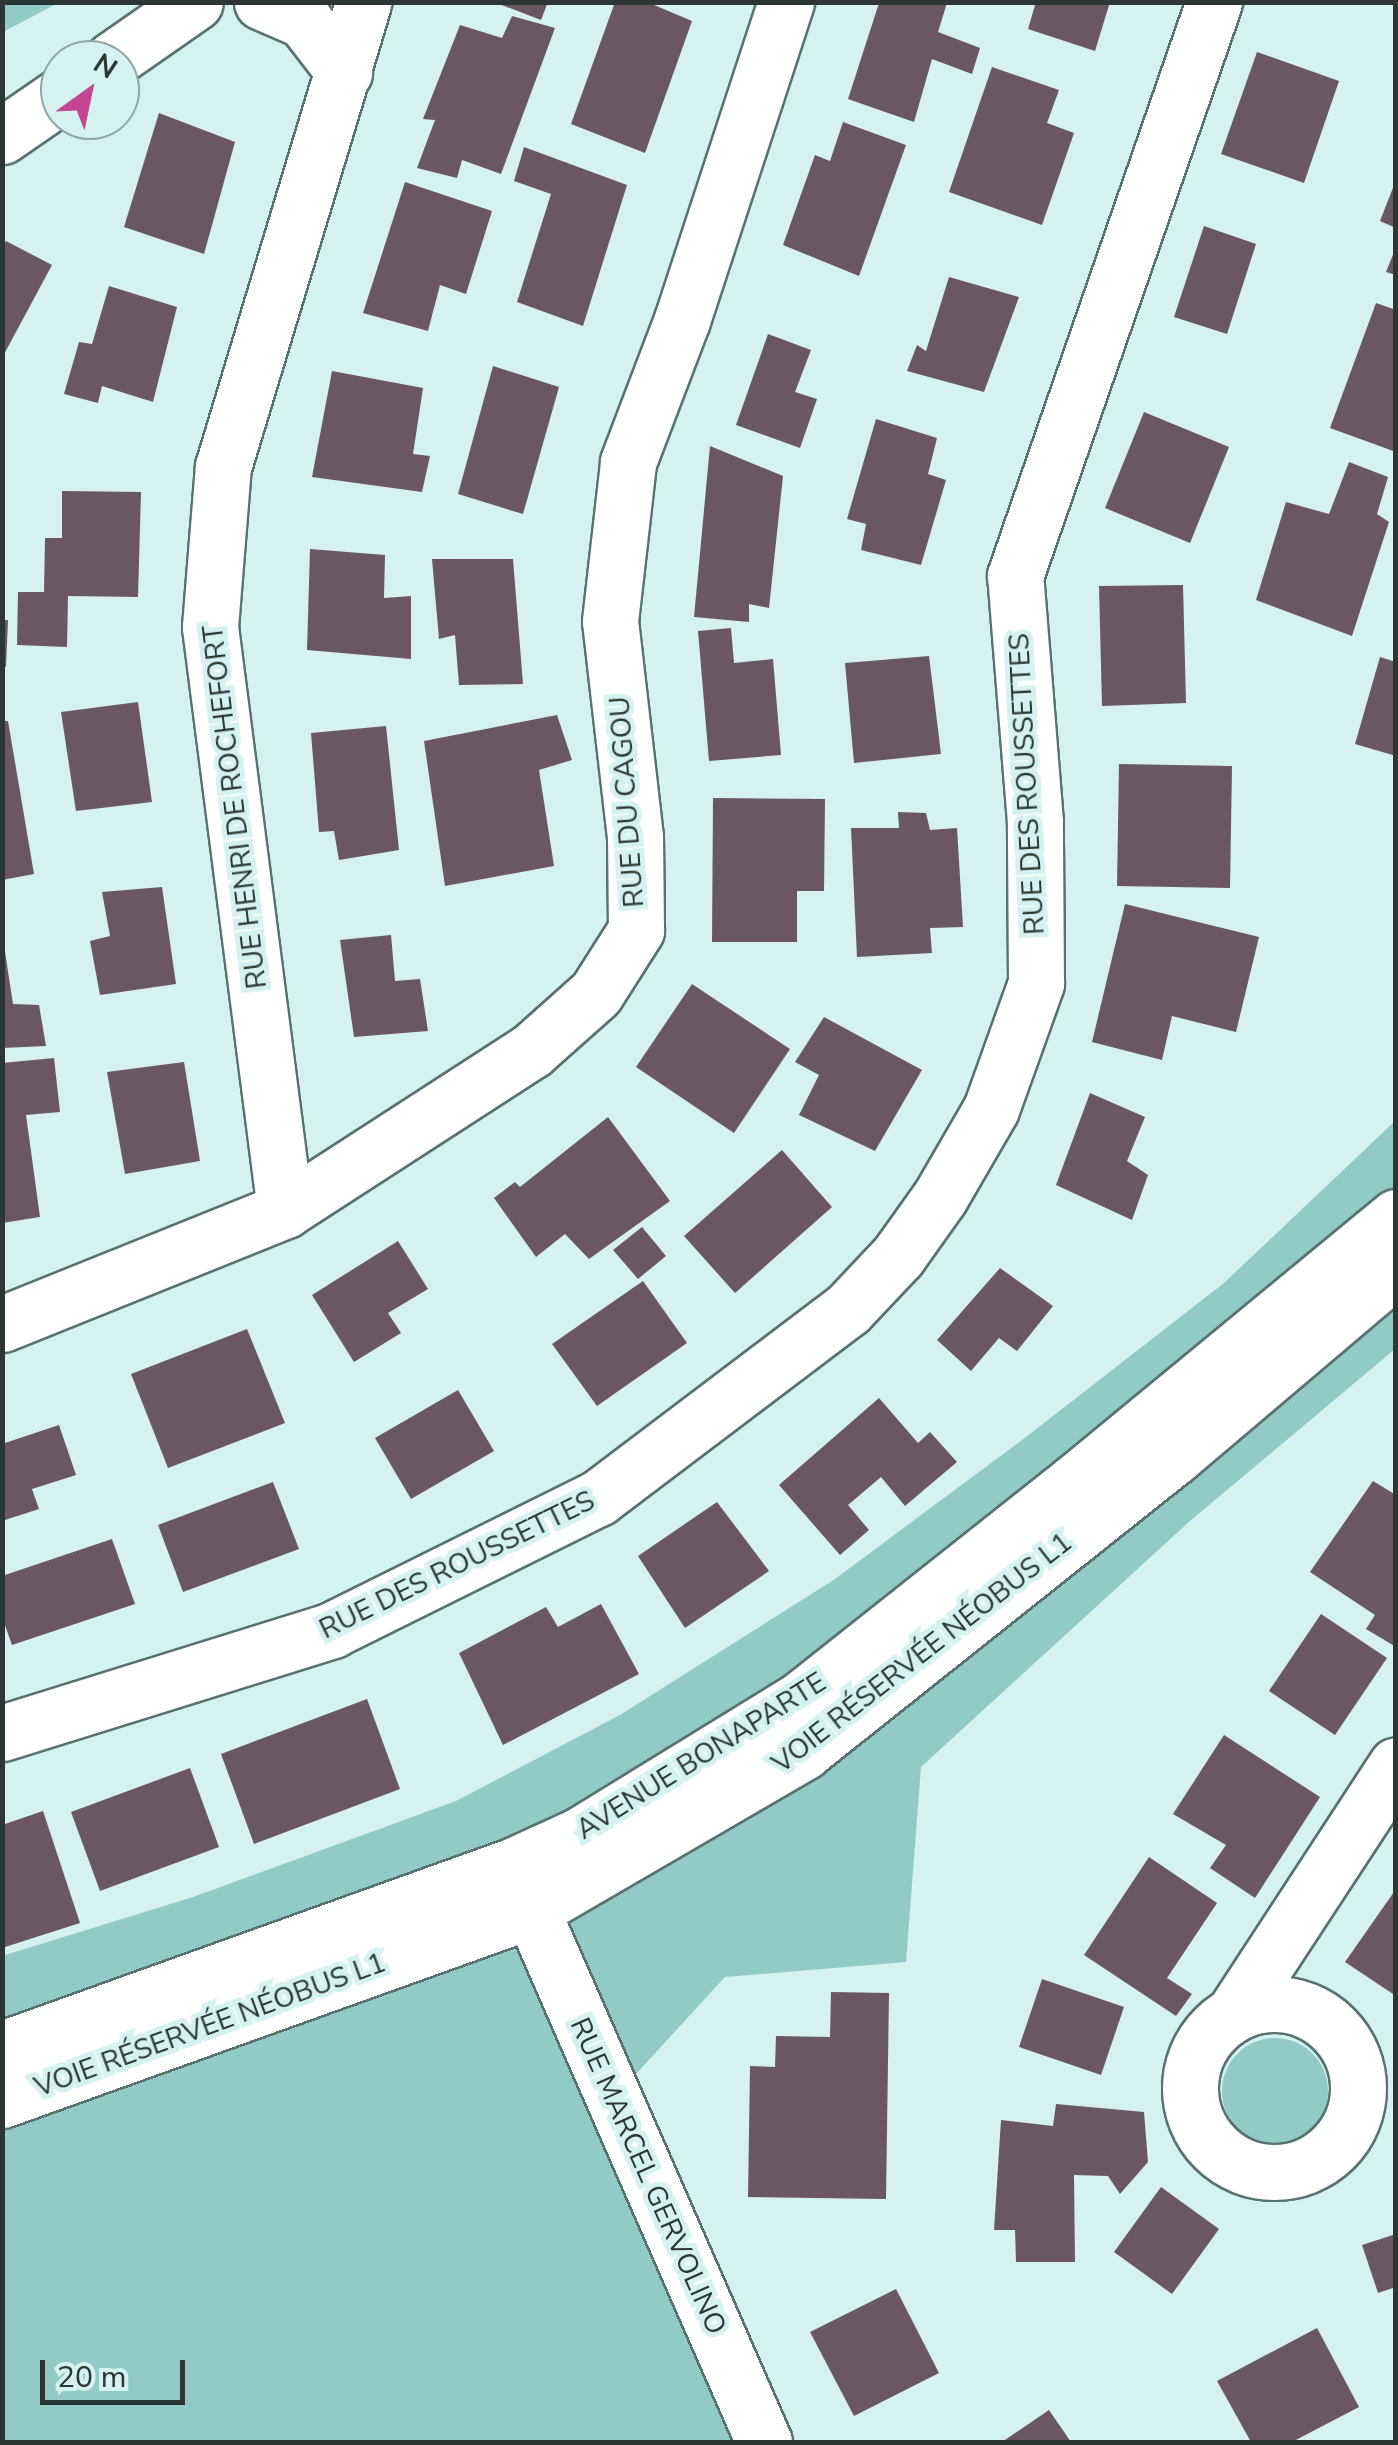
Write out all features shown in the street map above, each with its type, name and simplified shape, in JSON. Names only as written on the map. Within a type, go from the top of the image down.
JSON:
[{"type":"street","points":[[140,40],[195,2]]},
{"type":"street","points":[[262,2],[304,20],[344,72]]},
{"type":"street","name":"RUE HENRI DE ROCHEFORT","points":[[285,1210],[210,628],[224,466],[363,2]]},
{"type":"street","name":"RUE DU CAGOU","points":[[2,1324],[285,1210],[531,1051],[596,993],[636,930],[635,837],[610,621],[628,462],[682,320],[786,2]]},
{"type":"street","name":"RUE DES ROUSSETTES","points":[[2,1733],[332,1630],[598,1498],[848,1309],[898,1256],[930,1212],[990,1108],[1036,983],[1035,822],[1015,576],[1214,2]]},
{"type":"street","points":[[2,136],[40,110]]},
{"type":"street","name":"AVENUE BONAPARTE","points":[[2,2049],[522,1888],[580,1834],[800,1699],[1076,1481],[1396,1216]]},
{"type":"street","name":"VOIE RÉSERVÉE NÉOBUS L1","points":[[2,2100],[522,1888],[803,1752],[1174,1457],[1396,1269]]},
{"type":"street","points":[[1234,2014],[1396,1764]]},
{"type":"street","name":"RUE MARCEL GERVOLINO","points":[[522,1888],[764,2442]]},
{"type":"street","points":[[1292,1921],[1283,1960],[1289,1981],[1315,2015],[1336,2032],[1351,2055],[1358,2081],[1356,2109],[1345,2134],[1326,2155],[1302,2168],[1274,2173],[1247,2168],[1222,2155],[1203,2134],[1192,2109],[1190,2081],[1196,2054],[1212,2030],[1234,2014],[1260,2004],[1288,2006],[1315,2015]]},
{"type":"shaded area","points":[[3,2],[58,2],[58,3],[3,32]]},
{"type":"shaded area","points":[[1395,1121],[1395,1217],[580,1835],[3,2049],[2,1956],[193,1897],[456,1801],[620,1715],[835,1579],[1026,1437],[1224,1283]]},
{"type":"shaded area","points":[[1395,1269],[1395,1349],[1190,1521],[921,1767],[906,1962],[725,1977],[614,2098],[764,2442],[3,2442],[3,2100],[532,1910]]},
{"type":"shaded area","points":[[1275,2038],[1295,2042],[1313,2053],[1324,2071],[1328,2091],[1324,2111],[1313,2129],[1295,2140],[1275,2144],[1255,2140],[1237,2129],[1226,2111],[1222,2091],[1226,2071],[1237,2053],[1255,2042]]},
{"type":"building","points":[[494,2],[548,2],[541,20]]},
{"type":"building","points":[[615,2],[647,2],[692,21],[645,153],[571,124]]},
{"type":"building","points":[[1036,2],[1110,2],[1095,51],[1028,29]]},
{"type":"building","points":[[879,3],[947,3],[938,32],[980,48],[972,74],[932,59],[914,122],[848,99]]},
{"type":"building","points":[[512,16],[555,28],[501,174],[462,160],[457,178],[417,168],[435,120],[423,119],[460,25],[502,38]]},
{"type":"building","points":[[1257,52],[1339,81],[1304,183],[1221,154]]},
{"type":"building","points":[[992,67],[1059,90],[1047,123],[1074,133],[1042,225],[949,192]]},
{"type":"building","points":[[159,113],[235,142],[204,254],[124,227]]},
{"type":"building","points":[[843,122],[906,145],[859,276],[783,245],[815,155],[830,161]]},
{"type":"building","points":[[524,147],[627,185],[583,326],[517,302],[551,194],[514,181]]},
{"type":"building","points":[[1396,180],[1396,228],[1380,221]]},
{"type":"building","points":[[405,182],[492,211],[466,294],[440,285],[428,331],[363,313]]},
{"type":"building","points":[[1204,226],[1256,244],[1227,334],[1174,317]]},
{"type":"building","points":[[6,241],[52,265],[2,358],[2,247]]},
{"type":"building","points":[[1396,247],[1396,275],[1386,272]]},
{"type":"building","points":[[949,277],[1019,297],[984,392],[907,371],[917,345],[926,351]]},
{"type":"building","points":[[109,286],[177,307],[153,402],[102,386],[98,403],[64,394],[79,342],[92,344]]},
{"type":"building","points":[[1376,303],[1396,310],[1396,452],[1330,428]]},
{"type":"building","points":[[768,334],[811,350],[795,392],[817,399],[800,448],[736,425]]},
{"type":"building","points":[[493,366],[559,387],[523,514],[458,494]]},
{"type":"building","points":[[332,371],[423,388],[413,454],[430,456],[422,492],[312,477]]},
{"type":"building","points":[[1144,412],[1229,447],[1190,543],[1105,508]]},
{"type":"building","points":[[876,419],[937,438],[928,474],[946,480],[921,565],[861,550],[866,524],[847,519]]},
{"type":"building","points":[[710,446],[783,476],[769,608],[749,604],[749,622],[694,617]]},
{"type":"building","points":[[1349,462],[1388,477],[1377,514],[1389,522],[1352,636],[1256,600],[1286,502],[1329,514]]},
{"type":"building","points":[[62,491],[141,492],[138,597],[68,596],[67,647],[17,645],[18,592],[44,592],[45,538],[62,538]]},
{"type":"building","points":[[310,549],[385,555],[384,598],[411,596],[411,659],[307,650]]},
{"type":"building","points":[[432,559],[513,559],[523,684],[459,685],[455,635],[439,639]]},
{"type":"building","points":[[1183,585],[1186,703],[1102,706],[1099,586]]},
{"type":"building","points":[[2,620],[8,620],[6,667],[2,666]]},
{"type":"building","points":[[731,628],[734,663],[773,659],[781,755],[709,761],[698,631]]},
{"type":"building","points":[[929,656],[941,754],[854,763],[845,663]]},
{"type":"building","points":[[1380,657],[1396,662],[1396,756],[1355,744]]},
{"type":"building","points":[[138,702],[152,802],[76,811],[61,712]]},
{"type":"building","points":[[557,715],[572,760],[539,770],[554,866],[445,886],[424,741]]},
{"type":"building","points":[[2,721],[8,721],[34,874],[2,880]]},
{"type":"building","points":[[386,726],[399,850],[339,860],[334,831],[319,832],[311,733]]},
{"type":"building","points":[[1119,764],[1232,766],[1230,888],[1117,886]]},
{"type":"building","points":[[713,798],[825,799],[824,891],[797,891],[797,942],[712,942]]},
{"type":"building","points":[[898,812],[926,813],[930,830],[957,828],[963,927],[930,928],[932,953],[857,957],[851,828],[899,828]]},
{"type":"building","points":[[162,887],[176,984],[100,995],[90,941],[110,936],[102,892]]},
{"type":"building","points":[[1125,904],[1259,937],[1236,1032],[1172,1016],[1162,1060],[1092,1042]]},
{"type":"building","points":[[2,932],[13,1004],[39,1005],[46,1046],[2,1048]]},
{"type":"building","points":[[391,935],[395,981],[420,979],[428,1031],[354,1037],[340,940]]},
{"type":"building","points":[[692,984],[790,1049],[734,1133],[636,1067]]},
{"type":"building","points":[[824,1017],[922,1070],[875,1151],[799,1115],[819,1075],[795,1062]]},
{"type":"building","points":[[54,1058],[60,1112],[26,1115],[40,1217],[2,1223],[2,1063]]},
{"type":"building","points":[[184,1062],[200,1161],[125,1174],[107,1072]]},
{"type":"building","points":[[1090,1093],[1145,1117],[1127,1161],[1148,1175],[1132,1220],[1056,1185]]},
{"type":"building","points":[[608,1117],[670,1201],[589,1259],[565,1234],[536,1257],[494,1198],[515,1182],[520,1187]]},
{"type":"building","points":[[782,1150],[832,1207],[735,1293],[684,1236]]},
{"type":"building","points":[[642,1227],[666,1256],[638,1279],[613,1250]]},
{"type":"building","points":[[398,1241],[428,1289],[388,1313],[401,1333],[354,1362],[312,1295]]},
{"type":"building","points":[[1000,1268],[1053,1306],[1017,1351],[999,1338],[971,1371],[937,1340]]},
{"type":"building","points":[[643,1281],[687,1343],[597,1406],[552,1344]]},
{"type":"building","points":[[247,1329],[285,1423],[168,1468],[131,1374]]},
{"type":"building","points":[[458,1390],[494,1451],[411,1499],[375,1438]]},
{"type":"building","points":[[879,1398],[918,1443],[930,1432],[957,1462],[905,1506],[881,1477],[848,1505],[869,1530],[840,1555],[779,1485]]},
{"type":"building","points":[[59,1425],[76,1475],[32,1489],[39,1509],[2,1521],[2,1444]]},
{"type":"building","points":[[1373,1481],[1396,1495],[1396,1647],[1366,1629],[1375,1615],[1310,1572]]},
{"type":"building","points":[[273,1482],[299,1549],[183,1592],[158,1525]]},
{"type":"building","points":[[717,1502],[769,1571],[685,1628],[638,1556]]},
{"type":"building","points":[[112,1539],[135,1604],[12,1645],[2,1617],[2,1576]]},
{"type":"building","points":[[601,1604],[639,1674],[503,1745],[459,1653],[546,1607],[558,1627]]},
{"type":"building","points":[[1321,1614],[1387,1658],[1335,1735],[1269,1691]]},
{"type":"building","points":[[367,1699],[400,1789],[254,1844],[221,1754]]},
{"type":"building","points":[[1224,1735],[1320,1797],[1255,1898],[1210,1868],[1226,1845],[1173,1814]]},
{"type":"building","points":[[190,1768],[219,1847],[100,1891],[71,1812]]},
{"type":"building","points":[[43,1811],[80,1923],[2,1948],[2,1825]]},
{"type":"building","points":[[1149,1857],[1217,1903],[1167,1978],[1192,1994],[1176,2016],[1084,1955]]},
{"type":"building","points":[[1396,1889],[1396,1996],[1345,1962]]},
{"type":"building","points":[[1042,1979],[1124,2007],[1101,2075],[1019,2047]]},
{"type":"building","points":[[831,1992],[889,1993],[886,2199],[748,2197],[750,2066],[775,2067],[776,2036],[830,2037]]},
{"type":"building","points":[[1056,2104],[1144,2112],[1148,2162],[1120,2194],[1108,2176],[1074,2175],[1075,2262],[1016,2262],[1015,2230],[994,2230],[1001,2120],[1053,2126]]},
{"type":"building","points":[[1161,2187],[1219,2229],[1172,2294],[1114,2252]]},
{"type":"building","points":[[1396,2234],[1396,2287],[1378,2293],[1362,2245]]},
{"type":"building","points":[[896,2289],[939,2373],[854,2416],[810,2332]]},
{"type":"building","points":[[1317,2328],[1359,2407],[1292,2442],[1251,2442],[1217,2381]]},
{"type":"building","points":[[1049,2410],[1071,2442],[1002,2442]]}]
